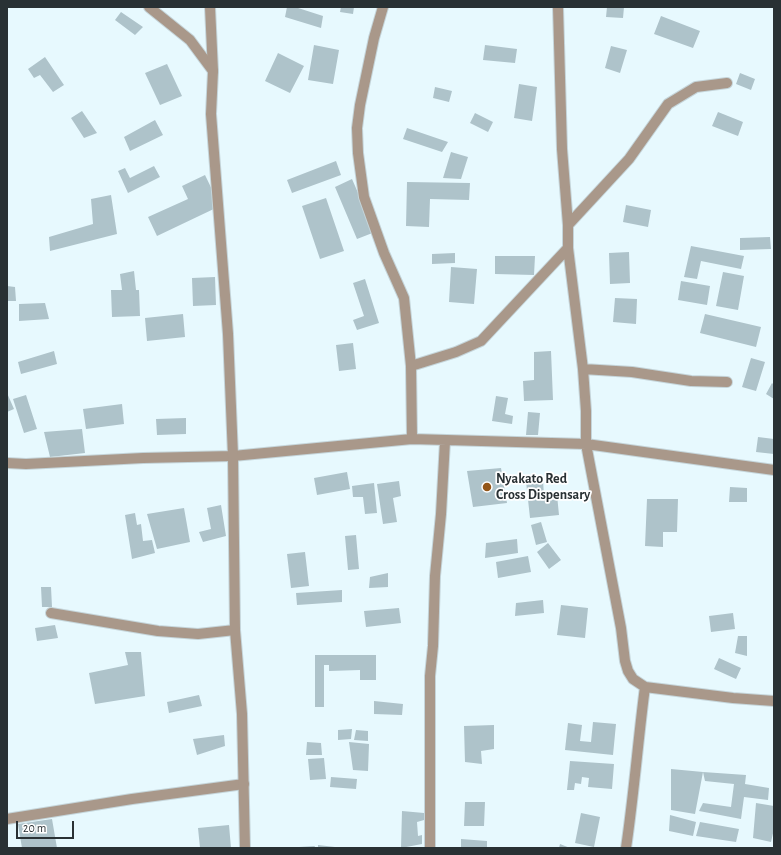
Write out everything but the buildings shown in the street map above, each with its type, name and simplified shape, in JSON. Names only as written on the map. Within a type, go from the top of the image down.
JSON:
[{"type":"street","points":[[149,7],[190,40],[213,71]]},
{"type":"street","points":[[210,7],[213,71],[211,114],[228,334],[233,456],[235,630],[242,714],[245,848]]},
{"type":"street","points":[[383,7],[374,38],[360,106],[357,128],[358,153],[364,197],[384,253],[404,298],[411,366],[412,439]]},
{"type":"street","points":[[558,7],[562,149],[568,225],[568,248],[586,411],[586,444],[628,671],[633,679],[644,686],[733,698],[774,701]]},
{"type":"street","points":[[568,225],[629,159],[668,104],[696,87],[727,83]]},
{"type":"street","points":[[411,366],[456,352],[481,341],[568,248]]},
{"type":"street","points":[[582,369],[632,372],[691,381],[727,382]]},
{"type":"street","points":[[7,463],[26,464],[143,458],[233,456],[412,439],[586,444],[774,470]]},
{"type":"street","points":[[430,848],[430,676],[433,646],[435,576],[441,514],[445,441]]},
{"type":"street","points":[[51,613],[158,631],[198,634],[235,630]]},
{"type":"street","points":[[626,848],[633,801],[644,686]]},
{"type":"street","points":[[7,819],[132,799],[244,784]]},
{"type":"place","name":"Nyakato Red Cross Dispensary","points":[[487,487]]}]
